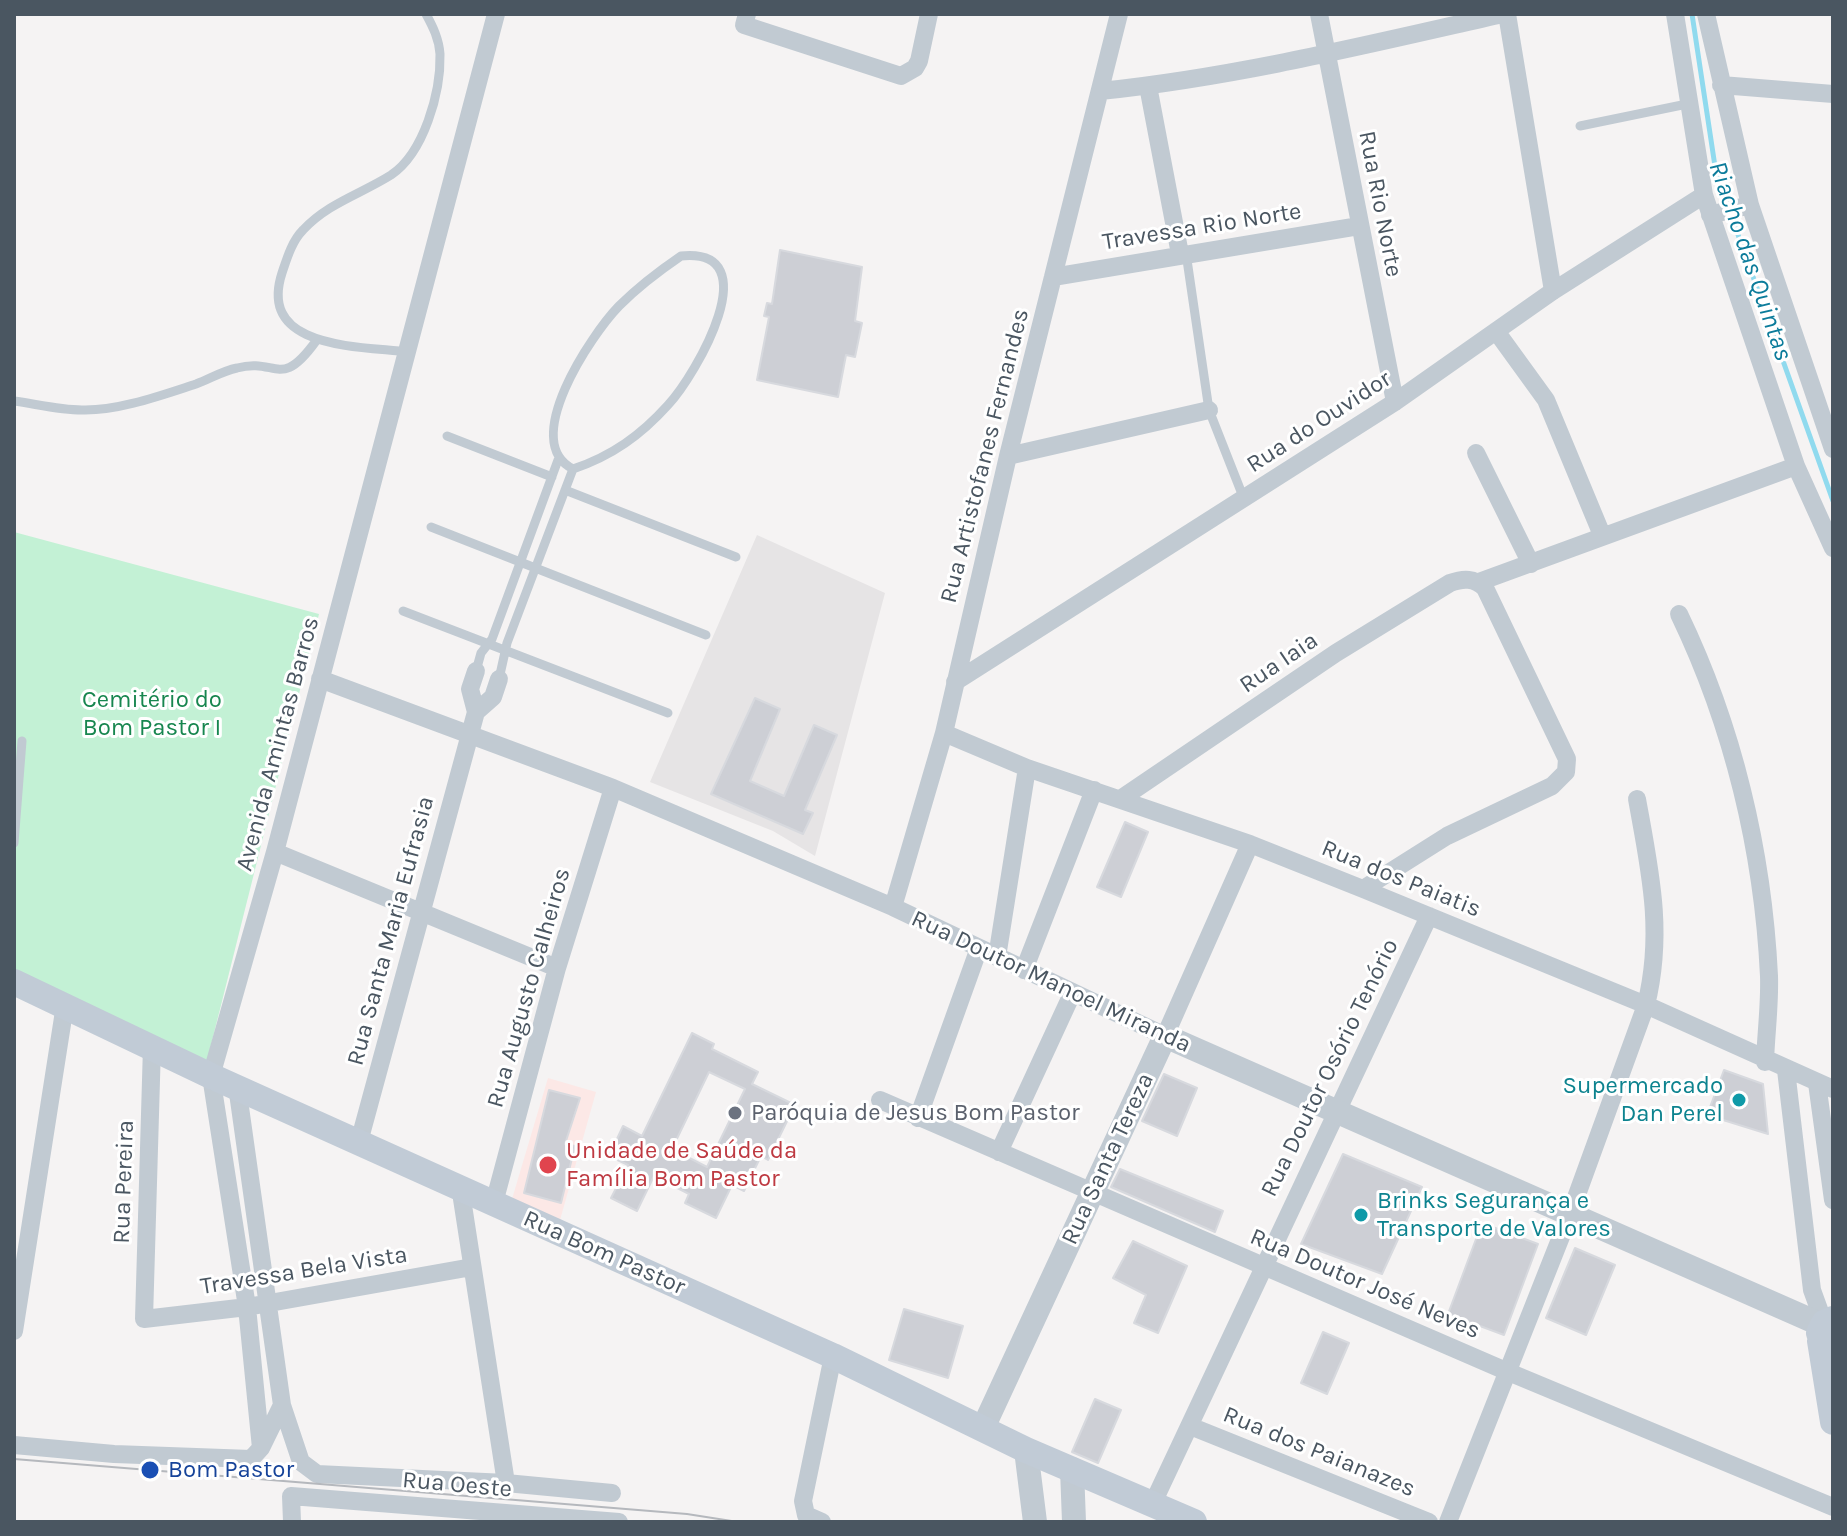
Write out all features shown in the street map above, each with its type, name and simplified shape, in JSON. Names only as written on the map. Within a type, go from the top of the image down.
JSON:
[{"type":"main road","name":"Rua Bom Pastor","points":[[14,982],[211,1076],[833,1356],[1026,1450],[1194,1522]]},
{"type":"main road","points":[[1825,1333],[1833,1422]]},
{"type":"street","name":"Avenida Amintas Barros","points":[[261,1448],[247,1307],[211,1076],[275,852],[496,14]]},
{"type":"street","points":[[745,19],[891,75],[901,76],[915,68],[929,14]]},
{"type":"street","name":"Rua Artistofanes Fernandes","points":[[893,907],[944,733],[1008,456],[1119,14]]},
{"type":"street","name":"Rua Rio Norte","points":[[1319,14],[1395,402]]},
{"type":"street","points":[[1100,91],[1148,86],[1326,53],[1505,14],[1553,291]]},
{"type":"street","points":[[1675,14],[1704,195],[1713,214],[1796,466],[1833,548]]},
{"type":"street","points":[[1706,14],[1746,206],[1833,449]]},
{"type":"street","points":[[1721,85],[1833,94]]},
{"type":"street","points":[[1148,86],[1183,254]]},
{"type":"street","name":"Rua do Ouvidor","points":[[955,682],[1395,402],[1553,291],[1704,195]]},
{"type":"street","points":[[1713,214],[1746,206]]},
{"type":"street","name":"Travessa Rio Norte","points":[[1053,277],[1359,226]]},
{"type":"street","points":[[1496,331],[1546,400],[1602,535]]},
{"type":"street","points":[[1008,456],[1209,410]]},
{"type":"street","points":[[1476,453],[1531,564]]},
{"type":"street","name":"Rua Iaia","points":[[1122,798],[1336,653],[1450,583],[1474,581],[1531,564],[1602,535],[1796,466]]},
{"type":"street","points":[[1363,889],[1447,836],[1552,786],[1566,772],[1567,759],[1485,588],[1474,581]]},
{"type":"street","points":[[1679,614],[1709,676],[1724,723],[1756,858],[1769,978],[1765,1062]]},
{"type":"street","points":[[476,671],[470,689],[476,712],[493,697],[499,679]]},
{"type":"street","name":"Rua Doutor Manoel Miranda","points":[[320,679],[613,788],[893,907],[1165,1036],[1774,1304],[1825,1333]]},
{"type":"street","name":"Rua Santa Maria Eufrasia","points":[[359,1142],[423,913],[467,733],[476,712]]},
{"type":"street","name":"Rua dos Paiatis","points":[[944,733],[1027,768],[1250,844],[1363,889],[1646,1005],[1765,1062],[1825,1086]]},
{"type":"street","points":[[997,957],[1027,768]]},
{"type":"street","name":"Rua Augusto Calheiros","points":[[494,1203],[557,968],[613,788]]},
{"type":"street","points":[[1024,970],[1094,790]]},
{"type":"street","points":[[1448,1522],[1570,1214],[1646,1005],[1654,975],[1657,927],[1637,799]]},
{"type":"street","name":"Rua Santa Tereza","points":[[983,1428],[1094,1192],[1250,844]]},
{"type":"street","points":[[275,852],[557,968]]},
{"type":"street","name":"Rua Doutor Osório Tenório","points":[[1153,1503],[1429,916]]},
{"type":"street","points":[[918,1118],[979,948]]},
{"type":"street","points":[[999,1152],[1072,994]]},
{"type":"street","points":[[14,1331],[65,1005]]},
{"type":"street","name":"Rua Pereira","points":[[144,1319],[152,1046]]},
{"type":"street","points":[[1786,1070],[1812,1290],[1825,1333]]},
{"type":"street","points":[[237,1086],[282,1405],[301,1462],[317,1474],[506,1483],[612,1493]]},
{"type":"street","points":[[1825,1086],[1833,1200]]},
{"type":"street","name":"Rua Doutor José Neves","points":[[880,1100],[1506,1371],[1833,1507]]},
{"type":"street","points":[[460,1186],[506,1483]]},
{"type":"street","name":"Travessa Bela Vista","points":[[144,1319],[247,1307],[472,1267]]},
{"type":"street","points":[[822,1522],[806,1515],[803,1501],[833,1356]]},
{"type":"street","points":[[14,1445],[114,1454],[251,1459],[261,1448],[282,1405]]},
{"type":"street","name":"Rua dos Paianazes","points":[[1190,1426],[1429,1522]]},
{"type":"street","points":[[1026,1450],[1035,1522]]},
{"type":"street","points":[[1072,1469],[1074,1522]]},
{"type":"street","name":"Rua Oeste","points":[[292,1522],[291,1496],[514,1518],[619,1522]]},
{"type":"lane","points":[[408,352],[316,341],[292,326],[281,306],[279,282],[300,232],[320,214],[393,174],[413,151],[439,75],[440,51],[426,14]]},
{"type":"lane","points":[[1580,126],[1687,104]]},
{"type":"lane","points":[[1183,254],[1209,410],[1244,499]]},
{"type":"lane","points":[[476,671],[558,460],[552,442],[556,416],[579,362],[598,332],[643,284],[681,256],[704,256],[714,260],[723,273],[725,290],[705,348],[689,378],[671,402],[632,440],[612,453],[573,469],[506,650],[499,679]]},
{"type":"lane","points":[[14,401],[64,409],[101,409],[198,383],[240,366],[274,371],[290,367],[303,359],[316,341]]},
{"type":"lane","points":[[447,436],[552,477]]},
{"type":"lane","points":[[558,460],[573,469]]},
{"type":"lane","points":[[565,490],[736,557]]},
{"type":"lane","points":[[431,527],[706,635]]},
{"type":"lane","points":[[403,611],[668,713]]},
{"type":"lane","points":[[14,843],[22,741]]},
{"type":"shaded area","points":[[757,535],[885,593],[815,856],[773,831],[650,782]]},
{"type":"shaded area","name":"Unidade de Saúde da Família Bom Pastor","points":[[548,1078],[596,1092],[560,1220],[512,1199]]},
{"type":"green space","name":"Cemitério do Bom Pastor I","points":[[14,532],[319,614],[206,1065],[14,975]]},
{"type":"building","points":[[780,250],[862,267],[855,321],[862,323],[855,357],[846,355],[838,397],[757,380],[769,317],[764,316],[767,303],[772,304]]},
{"type":"building","points":[[755,698],[780,709],[750,781],[784,796],[814,725],[837,735],[805,810],[813,813],[803,834],[711,794]]},
{"type":"building","points":[[1125,822],[1148,832],[1121,897],[1097,887]]},
{"type":"building","points":[[692,1033],[714,1044],[712,1049],[758,1072],[752,1084],[795,1105],[768,1160],[761,1156],[744,1191],[732,1185],[716,1218],[685,1203],[689,1194],[654,1176],[637,1211],[611,1198],[628,1165],[609,1156],[623,1126],[642,1136]],"holes":[[[709,1072],[745,1089],[707,1167],[672,1149]]]},
{"type":"building","name":"Supermercado Dan Perel","points":[[1724,1070],[1763,1084],[1768,1134],[1707,1115]]},
{"type":"building","points":[[1164,1074],[1197,1088],[1177,1136],[1142,1121]]},
{"type":"building","points":[[549,1090],[580,1098],[565,1144],[575,1146],[561,1203],[524,1193]]},
{"type":"building","name":"Brinks Segurança e Transporte de Valores","points":[[1343,1154],[1422,1187],[1382,1274],[1301,1244]]},
{"type":"building","points":[[1120,1169],[1223,1211],[1215,1232],[1111,1187]]},
{"type":"building","points":[[1482,1223],[1538,1244],[1504,1335],[1448,1314]]},
{"type":"building","points":[[1133,1241],[1187,1266],[1158,1333],[1134,1323],[1146,1295],[1113,1278]]},
{"type":"building","points":[[1575,1248],[1615,1265],[1586,1335],[1546,1318]]},
{"type":"building","points":[[904,1309],[963,1326],[948,1378],[889,1360]]},
{"type":"building","points":[[1323,1332],[1349,1343],[1327,1394],[1301,1383]]},
{"type":"building","points":[[1095,1399],[1121,1410],[1098,1463],[1072,1452]]},
{"type":"waterway","name":"Riacho das Quintas","points":[[1692,14],[1716,173],[1833,501]]},
{"type":"tram line","points":[[14,1459],[687,1514],[738,1522]]},
{"type":"place","name":"Supermercado Dan Perel","points":[[1739,1100]]},
{"type":"place","name":"Paróquia de Jesus Bom Pastor","points":[[735,1113]]},
{"type":"place","name":"Unidade de Saúde da Família Bom Pastor","points":[[548,1165]]},
{"type":"place","name":"Brinks Segurança e Transporte de Valores","points":[[1361,1215]]},
{"type":"place","name":"Bom Pastor","points":[[150,1470]]}]
